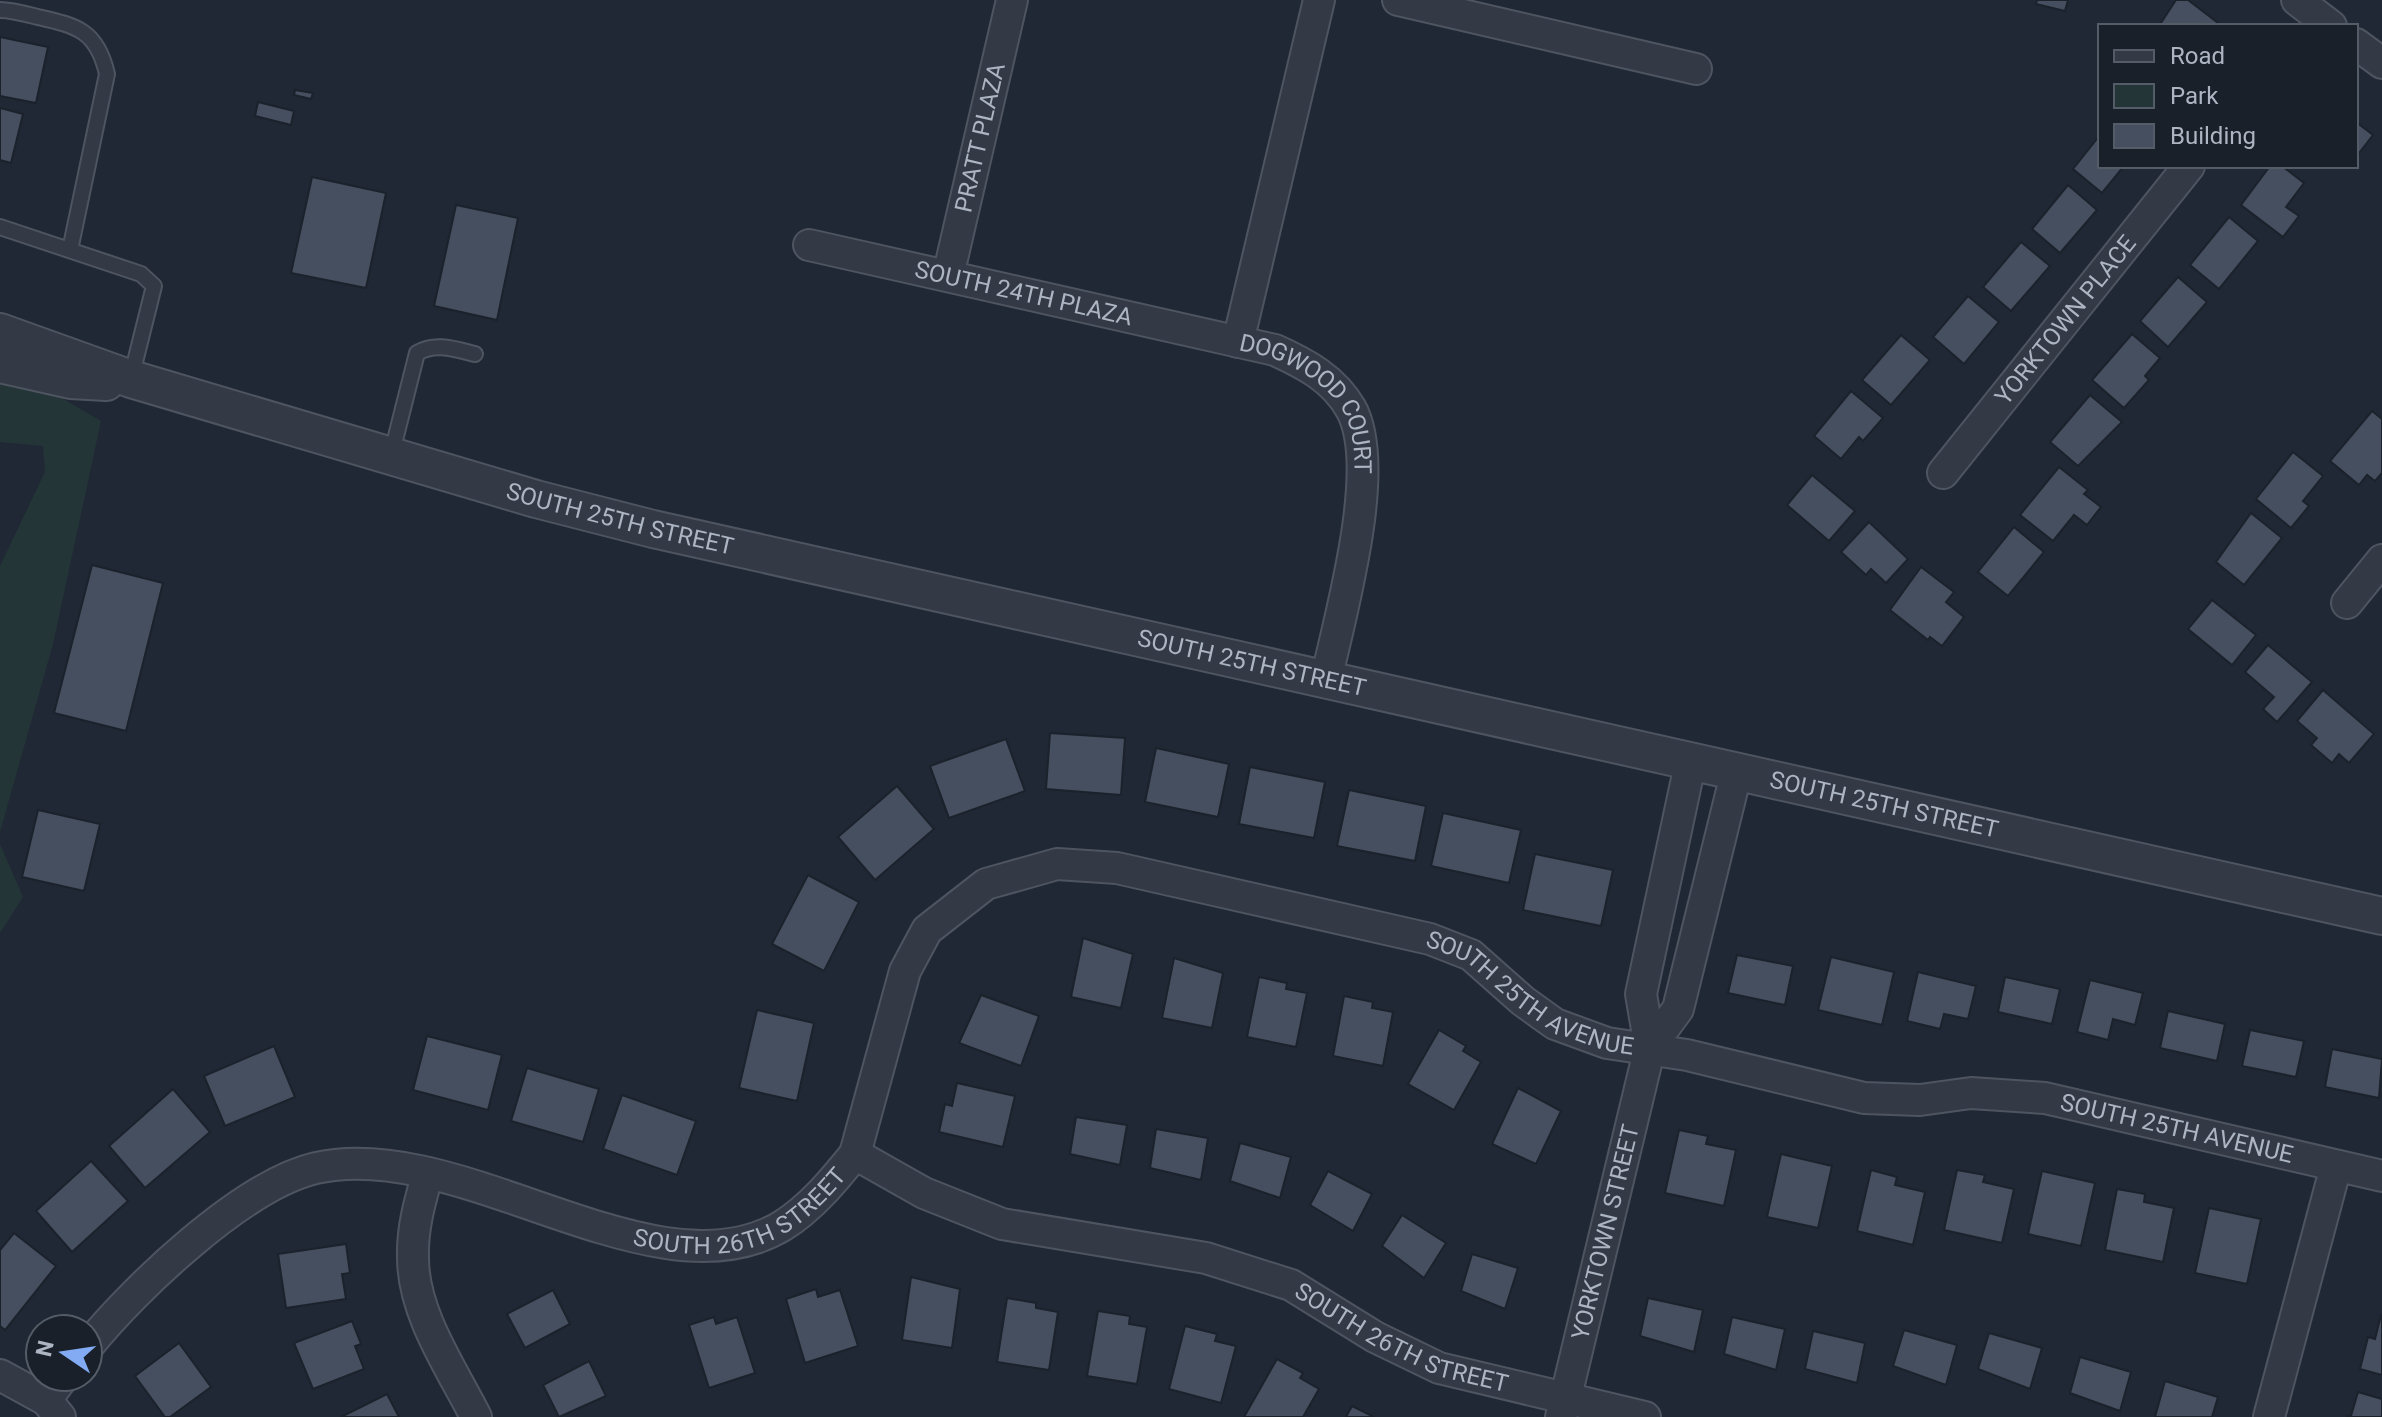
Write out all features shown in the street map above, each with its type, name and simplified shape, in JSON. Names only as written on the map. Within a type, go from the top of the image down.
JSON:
[{"type":"street","name":"PRATT PLAZA","points":[[948,276],[1012,0]]},
{"type":"street","name":"DOGWOOD COURT","points":[[1319,0],[1238,342],[1275,350],[1309,365],[1334,386],[1353,411],[1361,446],[1363,483],[1326,680]]},
{"type":"street","points":[[1398,0],[1696,69]]},
{"type":"street","points":[[2358,45],[2382,63]]},
{"type":"street","name":"YORKTOWN PLACE","points":[[1943,473],[2187,168]]},
{"type":"street","name":"SOUTH 24TH PLAZA","points":[[809,245],[1238,342]]},
{"type":"street","name":"SOUTH 25TH STREET","points":[[0,332],[131,379],[391,457],[653,529],[2382,916]]},
{"type":"street","name":"SOUTH 25TH STREET","points":[[0,364],[71,380],[101,382],[131,379]]},
{"type":"street","points":[[2347,603],[2382,560]]},
{"type":"street","name":"YORKTOWN STREET","points":[[1650,1047],[1641,994],[1691,760]]},
{"type":"street","name":"YORKTOWN STREET","points":[[1563,1408],[1650,1047],[1678,1009],[1737,770]]},
{"type":"street","name":"SOUTH 25TH AVENUE","points":[[855,1154],[905,971],[927,930],[986,884],[1057,864],[1117,868],[1430,939],[1471,955],[1555,1024],[1607,1043],[1650,1047],[1864,1098],[1920,1100],[1971,1093],[2045,1098],[2382,1176]]},
{"type":"street","name":"SOUTH 26TH STREET","points":[[104,1329],[140,1290],[214,1226],[271,1187],[316,1168],[380,1164],[428,1173],[629,1235],[676,1245],[714,1245],[748,1239],[781,1227],[834,1181],[855,1154],[924,1193],[1002,1224],[1206,1258],[1291,1285],[1375,1337],[1439,1368],[1563,1408],[1645,1417]]},
{"type":"street","points":[[2269,1417],[2336,1166]]},
{"type":"street","points":[[428,1173],[415,1218],[412,1261],[425,1317],[476,1417]]},
{"type":"street","points":[[0,1375],[56,1398]]},
{"type":"lane","points":[[0,10],[74,25],[91,37],[102,53],[107,74],[70,250]]},
{"type":"lane","points":[[0,227],[141,274],[154,286],[131,379]]},
{"type":"lane","points":[[391,457],[417,353],[426,348],[446,347],[475,354]]},
{"type":"green space","points":[[0,380],[55,394],[101,421],[53,644],[0,832],[0,566],[45,472],[43,446],[0,442]]},
{"type":"green space","points":[[0,844],[23,897],[0,933]]},
{"type":"building","points":[[2037,0],[2068,0],[2065,11],[2036,4]]},
{"type":"building","points":[[2176,0],[2188,0],[2219,24],[2160,24]]},
{"type":"building","points":[[0,37],[48,47],[36,103],[0,96]]},
{"type":"building","points":[[295,90],[313,93],[311,99],[294,95]]},
{"type":"building","points":[[258,102],[294,111],[291,125],[255,116]]},
{"type":"building","points":[[0,108],[23,114],[11,163],[0,160]]},
{"type":"building","points":[[2358,124],[2373,135],[2358,154]]},
{"type":"building","points":[[2098,138],[2098,168],[2122,168],[2102,193],[2073,169]]},
{"type":"building","points":[[2269,168],[2285,168],[2304,183],[2286,207],[2299,216],[2283,237],[2241,205]]},
{"type":"building","points":[[312,177],[386,193],[366,288],[291,273]]},
{"type":"building","points":[[2068,185],[2097,210],[2060,253],[2032,229]]},
{"type":"building","points":[[456,205],[518,218],[497,320],[434,306]]},
{"type":"building","points":[[2229,217],[2258,241],[2219,289],[2190,265]]},
{"type":"building","points":[[2021,242],[2050,266],[2011,311],[1983,287]]},
{"type":"building","points":[[2178,277],[2207,302],[2168,347],[2140,321]]},
{"type":"building","points":[[1968,296],[1999,322],[1964,364],[1933,337]]},
{"type":"building","points":[[2132,334],[2160,358],[2145,376],[2149,380],[2124,408],[2092,380]]},
{"type":"building","points":[[1901,335],[1930,360],[1891,405],[1862,380]]},
{"type":"building","points":[[1851,391],[1883,418],[1863,441],[1859,437],[1841,459],[1814,436]]},
{"type":"building","points":[[2090,395],[2122,422],[2078,466],[2050,442]]},
{"type":"building","points":[[2372,411],[2382,419],[2382,473],[2375,481],[2367,475],[2359,485],[2330,461]]},
{"type":"building","points":[[2293,452],[2323,476],[2303,501],[2309,506],[2291,528],[2256,499]]},
{"type":"building","points":[[2059,467],[2088,490],[2084,494],[2101,507],[2087,525],[2074,515],[2053,541],[2020,515]]},
{"type":"building","points":[[1812,475],[1855,511],[1829,541],[1787,505]]},
{"type":"building","points":[[2251,513],[2282,538],[2244,585],[2216,562]]},
{"type":"building","points":[[1869,522],[1908,559],[1886,583],[1871,569],[1866,575],[1841,552]]},
{"type":"building","points":[[2014,527],[2044,552],[2008,596],[1978,572]]},
{"type":"building","points":[[92,565],[163,583],[126,731],[54,713]]},
{"type":"building","points":[[1921,567],[1954,592],[1946,602],[1964,617],[1942,646],[1930,637],[1928,640],[1890,610]]},
{"type":"building","points":[[2212,600],[2256,635],[2232,665],[2188,629]]},
{"type":"building","points":[[2268,645],[2312,682],[2277,722],[2263,709],[2274,697],[2245,672]]},
{"type":"building","points":[[2323,690],[2374,734],[2349,763],[2339,754],[2332,763],[2311,745],[2317,738],[2297,721]]},
{"type":"building","points":[[1050,733],[1125,738],[1121,795],[1046,789]]},
{"type":"building","points":[[1006,739],[1025,791],[949,818],[930,766]]},
{"type":"building","points":[[1156,748],[1229,764],[1218,817],[1145,802]]},
{"type":"building","points":[[1250,767],[1325,782],[1314,838],[1239,824]]},
{"type":"building","points":[[897,786],[934,829],[875,880],[838,837]]},
{"type":"building","points":[[1349,790],[1426,806],[1415,861],[1337,846]]},
{"type":"building","points":[[38,810],[100,824],[84,891],[22,877]]},
{"type":"building","points":[[1443,813],[1521,830],[1509,883],[1431,866]]},
{"type":"building","points":[[1535,854],[1613,870],[1601,926],[1523,910]]},
{"type":"building","points":[[808,875],[859,902],[824,971],[772,944]]},
{"type":"building","points":[[1083,938],[1133,954],[1121,1008],[1071,997]]},
{"type":"building","points":[[1737,955],[1793,966],[1785,1005],[1728,993]]},
{"type":"building","points":[[1831,957],[1894,972],[1882,1025],[1818,1010]]},
{"type":"building","points":[[1174,958],[1223,973],[1212,1028],[1162,1018]]},
{"type":"building","points":[[1918,972],[1976,986],[1968,1019],[1944,1014],[1940,1029],[1907,1021]]},
{"type":"building","points":[[1259,977],[1287,983],[1286,989],[1307,993],[1296,1047],[1247,1037]]},
{"type":"building","points":[[2005,977],[2060,989],[2052,1024],[1998,1012]]},
{"type":"building","points":[[2090,980],[2143,993],[2135,1025],[2113,1019],[2108,1040],[2077,1032]]},
{"type":"building","points":[[981,995],[1039,1016],[1021,1066],[959,1043]]},
{"type":"building","points":[[1344,996],[1373,1002],[1372,1008],[1393,1012],[1383,1066],[1333,1056]]},
{"type":"building","points":[[757,1010],[814,1023],[797,1101],[739,1088]]},
{"type":"building","points":[[2168,1011],[2225,1024],[2217,1061],[2160,1048]]},
{"type":"building","points":[[1439,1030],[1466,1046],[1463,1051],[1481,1062],[1454,1110],[1408,1084]]},
{"type":"building","points":[[2250,1030],[2304,1041],[2296,1077],[2242,1066]]},
{"type":"building","points":[[427,1036],[502,1055],[488,1110],[413,1090]]},
{"type":"building","points":[[274,1046],[295,1097],[225,1126],[204,1076]]},
{"type":"building","points":[[2332,1049],[2382,1059],[2379,1098],[2325,1087]]},
{"type":"building","points":[[527,1068],[599,1089],[583,1142],[511,1121]]},
{"type":"building","points":[[957,1083],[1015,1096],[1003,1147],[939,1132],[945,1104],[952,1106]]},
{"type":"building","points":[[1518,1088],[1561,1111],[1536,1164],[1492,1144]]},
{"type":"building","points":[[173,1089],[210,1132],[145,1188],[109,1146]]},
{"type":"building","points":[[622,1095],[696,1121],[677,1175],[603,1149]]},
{"type":"building","points":[[1076,1117],[1127,1125],[1120,1165],[1070,1154]]},
{"type":"building","points":[[1156,1129],[1208,1138],[1201,1180],[1150,1168]]},
{"type":"building","points":[[1679,1130],[1708,1136],[1706,1144],[1736,1150],[1724,1206],[1665,1193]]},
{"type":"building","points":[[1240,1143],[1291,1157],[1280,1198],[1230,1181]]},
{"type":"building","points":[[1781,1154],[1832,1166],[1818,1228],[1767,1217]]},
{"type":"building","points":[[91,1161],[128,1201],[72,1252],[36,1211]]},
{"type":"building","points":[[1871,1170],[1897,1177],[1895,1185],[1925,1192],[1913,1245],[1857,1231]]},
{"type":"building","points":[[1957,1170],[1985,1175],[1983,1182],[2014,1189],[2002,1243],[1944,1230]]},
{"type":"building","points":[[1328,1171],[1372,1194],[1353,1231],[1310,1205]]},
{"type":"building","points":[[2042,1171],[2095,1183],[2081,1246],[2028,1234]]},
{"type":"building","points":[[2117,1189],[2145,1194],[2144,1202],[2174,1208],[2163,1262],[2105,1250]]},
{"type":"building","points":[[2209,1208],[2261,1219],[2247,1284],[2195,1273]]},
{"type":"building","points":[[1402,1215],[1446,1243],[1424,1278],[1382,1246]]},
{"type":"building","points":[[14,1233],[56,1266],[5,1330],[0,1326],[0,1250]]},
{"type":"building","points":[[346,1244],[350,1273],[342,1274],[346,1299],[286,1308],[278,1254]]},
{"type":"building","points":[[1472,1254],[1518,1268],[1505,1309],[1461,1291]]},
{"type":"building","points":[[911,1277],[960,1289],[952,1348],[902,1340]]},
{"type":"building","points":[[816,1289],[818,1297],[840,1290],[858,1346],[805,1363],[786,1299]]},
{"type":"building","points":[[553,1290],[570,1324],[525,1348],[507,1314]]},
{"type":"building","points":[[1007,1298],[1036,1303],[1036,1308],[1058,1312],[1049,1370],[997,1362]]},
{"type":"building","points":[[1648,1298],[1703,1310],[1694,1352],[1640,1336]]},
{"type":"building","points":[[1098,1311],[1130,1316],[1129,1324],[1147,1327],[1137,1384],[1087,1376]]},
{"type":"building","points":[[2381,1315],[2382,1375],[2360,1369],[2368,1337],[2375,1339]]},
{"type":"building","points":[[714,1317],[716,1324],[737,1317],[755,1373],[709,1388],[689,1325]]},
{"type":"building","points":[[1732,1317],[1785,1329],[1776,1370],[1724,1354]]},
{"type":"building","points":[[352,1321],[361,1344],[355,1346],[364,1369],[313,1389],[294,1343]]},
{"type":"building","points":[[1185,1326],[1217,1334],[1215,1341],[1236,1346],[1221,1403],[1169,1389]]},
{"type":"building","points":[[1904,1330],[1957,1345],[1946,1385],[1893,1366]]},
{"type":"building","points":[[1813,1331],[1865,1343],[1857,1383],[1805,1369]]},
{"type":"building","points":[[1989,1333],[2042,1348],[2030,1389],[1978,1369]]},
{"type":"building","points":[[179,1343],[211,1387],[170,1417],[165,1417],[135,1376]]},
{"type":"building","points":[[2080,1357],[2131,1372],[2120,1411],[2070,1393]]},
{"type":"building","points":[[1277,1359],[1303,1373],[1300,1378],[1319,1389],[1303,1417],[1244,1417]]},
{"type":"building","points":[[589,1361],[606,1396],[559,1417],[543,1385]]},
{"type":"building","points":[[2165,1381],[2218,1397],[2212,1417],[2155,1417]]},
{"type":"building","points":[[2358,1392],[2382,1399],[2382,1417],[2346,1417],[2351,1416]]},
{"type":"building","points":[[387,1394],[399,1417],[341,1417]]},
{"type":"building","points":[[1352,1406],[1374,1417],[1346,1417]]}]
